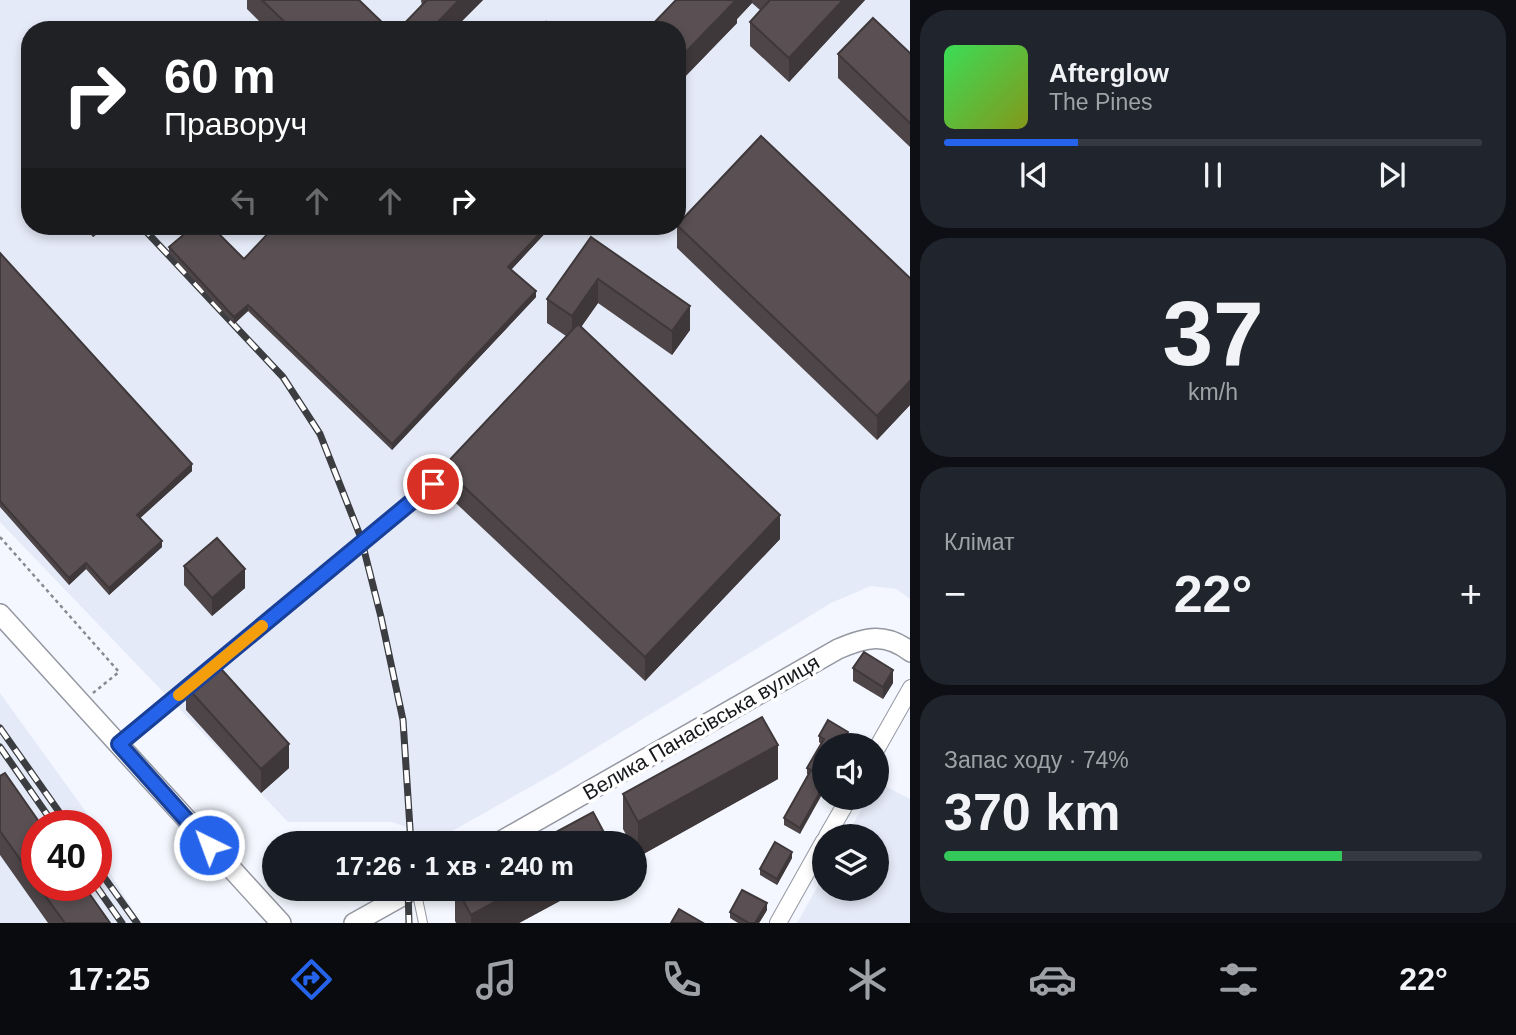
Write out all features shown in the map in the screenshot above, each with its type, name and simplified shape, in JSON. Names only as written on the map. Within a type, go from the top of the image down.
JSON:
[{"type":"street","points":[[0,614],[281,923]]},
{"type":"street","name":"Велика Панасівська вулиця","points":[[519,831],[838,649],[864,638],[887,639],[910,651]]},
{"type":"street","points":[[886,733],[910,690]]},
{"type":"street","points":[[778,923],[812,862]]},
{"type":"street","points":[[354,923],[394,901]]},
{"type":"lane","points":[[119,744],[433,484]]},
{"type":"lane","points":[[418,901],[423,923]]},
{"type":"path","points":[[0,537],[119,672],[90,696]]},
{"type":"shaded area","points":[[0,0],[910,0],[910,599],[896,589],[871,586],[831,603],[555,773],[452,831],[417,831],[392,822],[288,822],[0,522]]},
{"type":"shaded area","points":[[0,693],[84,810],[21,810],[21,901],[112,901],[112,876],[141,923],[0,923]]},
{"type":"shaded area","points":[[889,788],[910,799],[910,923],[797,923],[812,896],[812,901],[889,901],[889,824],[853,824],[861,810],[889,810]]},
{"type":"building","points":[[262,0],[359,0],[381,21],[284,21]]},
{"type":"building","points":[[427,0],[459,0],[439,21],[407,21]]},
{"type":"building","points":[[676,0],[736,0],[686,52],[686,21],[656,21]]},
{"type":"building","points":[[770,0],[843,0],[789,58],[750,22]]},
{"type":"building","points":[[873,18],[910,53],[910,123],[838,54]]},
{"type":"building","points":[[761,136],[910,278],[910,381],[877,416],[686,234],[686,215]]},
{"type":"building","points":[[183,235],[220,235],[244,259],[267,235],[538,235],[508,267],[536,291],[392,444],[248,305],[234,317],[169,247]]},
{"type":"building","points":[[591,237],[690,306],[672,331],[598,279],[572,316],[547,299]]},
{"type":"building","points":[[0,253],[192,464],[137,515],[162,541],[109,588],[86,563],[69,578],[0,501]]},
{"type":"building","points":[[578,324],[780,515],[645,657],[443,467]]},
{"type":"building","points":[[217,538],[245,569],[212,598],[184,566]]},
{"type":"building","points":[[864,652],[893,670],[883,687],[853,668]]},
{"type":"building","points":[[214,661],[289,744],[261,769],[186,686]]},
{"type":"building","points":[[762,717],[778,745],[638,822],[623,794]]},
{"type":"building","points":[[828,720],[848,732],[847,733],[821,733]]},
{"type":"building","points":[[812,759],[812,806],[800,828],[784,818],[811,770],[807,768]]},
{"type":"building","points":[[5,773],[31,810],[21,810],[21,861],[0,831],[0,776]]},
{"type":"building","points":[[593,812],[603,831],[558,831]]},
{"type":"building","points":[[775,842],[792,852],[777,879],[760,869]]},
{"type":"building","points":[[742,890],[767,903],[755,923],[749,923],[730,912]]},
{"type":"building","points":[[49,901],[95,901],[110,923],[65,923]]},
{"type":"building","points":[[463,901],[496,901],[471,915]]},
{"type":"building","points":[[679,909],[703,923],[671,923]]},
{"type":"railway","points":[[149,235],[283,377],[320,434],[361,538],[381,617],[403,720],[410,831]]},
{"type":"railway","points":[[0,728],[58,810]]},
{"type":"railway","points":[[0,747],[44,810]]},
{"type":"railway","points":[[112,888],[137,923]]},
{"type":"railway","points":[[107,901],[122,923]]},
{"type":"railway","points":[[408,901],[409,923]]},
{"type":"slow traffic","points":[[179,695],[262,626]]},
{"type":"route","points":[[209,845],[119,744],[433,484]]}]
